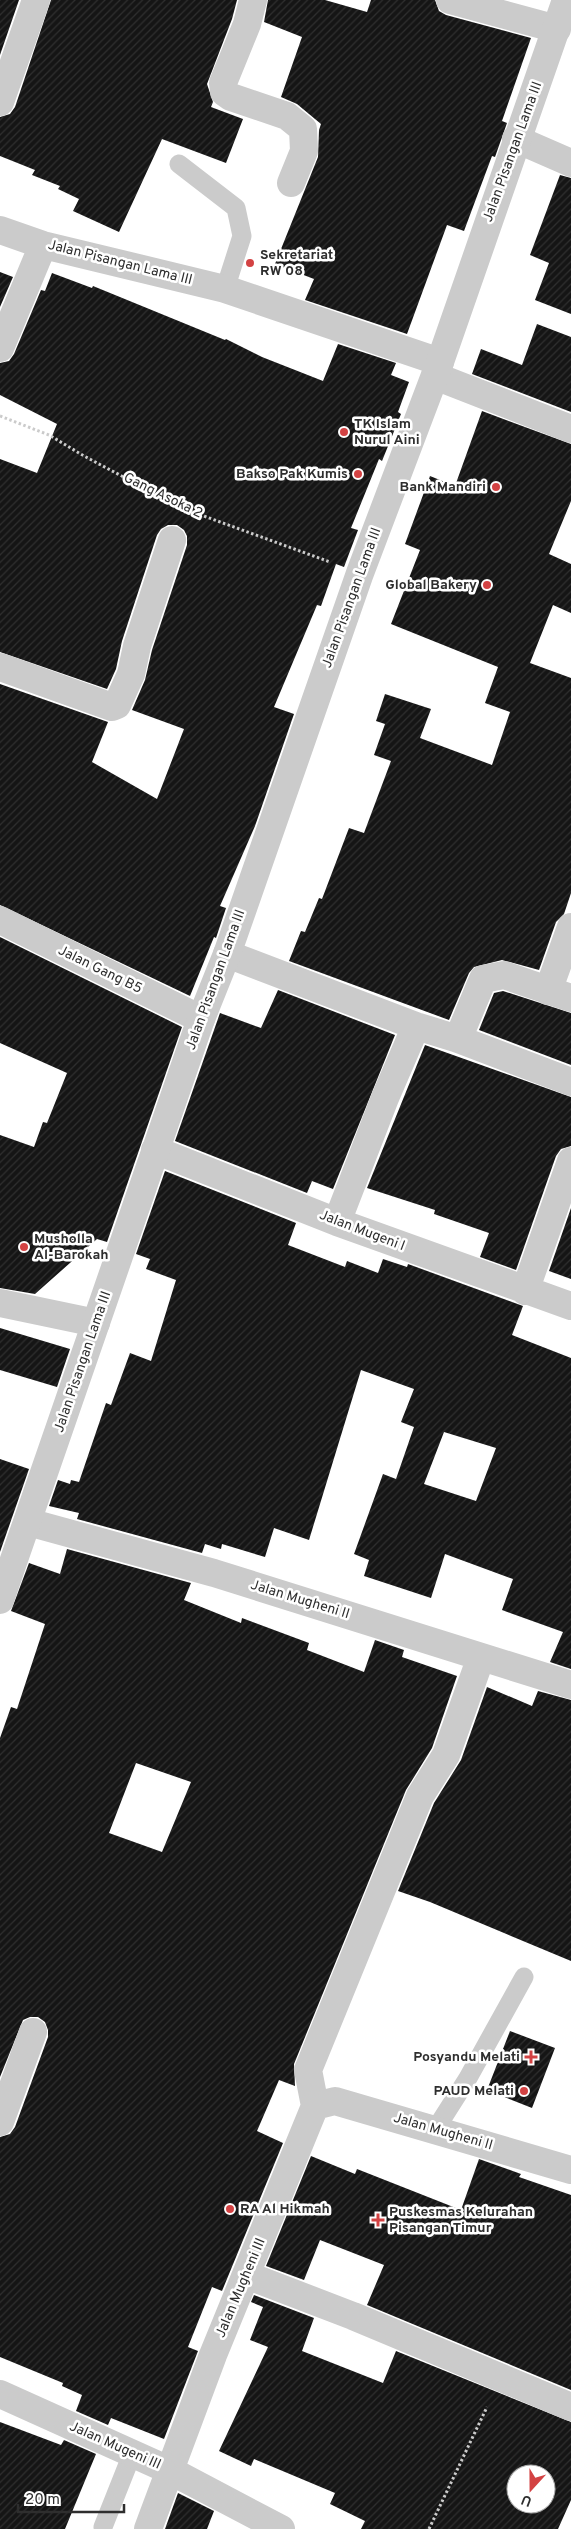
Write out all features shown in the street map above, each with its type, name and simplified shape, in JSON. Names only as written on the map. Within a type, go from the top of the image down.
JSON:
[{"type":"street","points":[[0,102],[36,0]]},
{"type":"street","points":[[253,0],[247,24],[223,83],[224,92],[232,97],[287,116],[303,129],[304,151],[291,183]]},
{"type":"street","points":[[450,0],[557,30]]},
{"type":"street","name":"Jalan Pisangan Lama III","points":[[0,1600],[200,1019],[227,954],[360,573],[438,369],[566,0]]},
{"type":"street","points":[[516,140],[571,163]]},
{"type":"street","name":"Jalan Pisangan Lama III","points":[[0,230],[43,244],[225,289],[438,369]]},
{"type":"street","points":[[0,348],[43,244]]},
{"type":"street","points":[[438,369],[571,429]]},
{"type":"street","points":[[0,667],[112,707],[118,705],[131,674],[137,646],[172,540]]},
{"type":"street","name":"Jalan Gang B5","points":[[0,920],[200,1019]]},
{"type":"street","points":[[458,1039],[483,979],[504,975],[560,994],[571,926]]},
{"type":"street","points":[[227,954],[416,1026],[458,1039],[571,1082]]},
{"type":"street","points":[[337,1222],[385,1098],[416,1026]]},
{"type":"street","name":"Jalan Mugeni I","points":[[155,1150],[337,1222],[571,1306]]},
{"type":"street","points":[[525,1291],[571,1161]]},
{"type":"street","points":[[0,1303],[96,1323]]},
{"type":"street","name":"Jalan Mugheni II","points":[[28,1522],[214,1573],[571,1685]]},
{"type":"street","points":[[315,2106],[308,2070],[420,1796],[446,1755],[482,1657]]},
{"type":"street","points":[[0,2122],[32,2032]]},
{"type":"street","name":"Jalan Mugheni II","points":[[315,2106],[336,2101],[435,2130],[569,2164]]},
{"type":"street","name":"Jalan Mugheni III","points":[[148,2529],[213,2355],[315,2106]]},
{"type":"street","points":[[246,2275],[571,2407]]},
{"type":"street","name":"Jalan Mugeni III","points":[[0,2394],[171,2471],[281,2529]]},
{"type":"lane","points":[[179,164],[236,208],[242,236],[225,289]]},
{"type":"lane","points":[[435,2130],[468,2078],[524,1977]]},
{"type":"lane","points":[[104,2527],[132,2454]]},
{"type":"path","name":"Gang Asoka 2","points":[[0,416],[49,435],[178,507],[360,573]]},
{"type":"path","points":[[429,2529],[501,2377]]},
{"type":"building","points":[[0,0],[19,0],[0,55]]},
{"type":"building","points":[[51,0],[237,0],[232,19],[207,84],[213,102],[211,107],[243,119],[226,163],[162,139],[119,232],[73,211],[79,199],[58,189],[60,186],[32,175],[35,170],[0,156],[0,117],[10,114],[15,107]]},
{"type":"building","points":[[268,0],[325,0],[367,12],[371,0],[435,0],[439,11],[446,15],[531,38],[502,121],[507,123],[495,157],[492,156],[464,231],[447,225],[407,334],[305,300],[314,279],[275,264],[318,157],[321,124],[297,104],[281,97],[302,37],[264,22]]},
{"type":"building","points":[[560,175],[571,178],[571,314],[535,300],[549,263],[530,255]]},
{"type":"building","points":[[0,272],[13,277],[0,307]]},
{"type":"building","points":[[52,273],[92,288],[93,286],[226,339],[262,357],[323,381],[338,344],[396,363],[391,375],[409,382],[398,412],[401,414],[382,461],[379,459],[351,528],[358,530],[344,567],[336,564],[321,606],[317,605],[274,707],[294,714],[255,826],[220,906],[226,908],[216,938],[214,937],[190,996],[0,905],[0,684],[108,722],[92,762],[157,799],[184,729],[132,710],[145,680],[152,650],[187,545],[187,536],[184,530],[177,525],[168,525],[161,529],[157,535],[122,641],[116,669],[107,689],[0,652],[0,459],[37,473],[57,424],[0,395],[0,363],[9,361],[14,354],[41,290],[45,291]]},
{"type":"building","points":[[537,324],[571,337],[571,412],[472,374],[481,349],[522,365]]},
{"type":"building","points":[[482,411],[571,444],[571,501],[549,554],[571,564],[571,613],[553,605],[530,663],[571,678],[571,893],[564,914],[556,922],[539,970],[502,960],[474,967],[469,973],[449,1020],[289,961],[301,931],[305,932],[319,898],[322,899],[349,828],[364,833],[391,761],[374,755],[385,724],[376,721],[385,694],[431,709],[420,738],[492,765],[510,712],[485,703],[498,667],[391,624],[420,550],[405,544],[430,476],[455,486]]},
{"type":"building","points":[[0,937],[182,1027],[107,1242],[97,1239],[35,1294],[0,1288],[0,1135],[34,1147],[43,1122],[47,1123],[67,1073],[0,1043]]},
{"type":"building","points":[[278,990],[395,1035],[333,1189],[312,1181],[307,1193],[175,1141],[220,1013],[261,1028]]},
{"type":"building","points":[[503,991],[571,1013],[571,1065],[479,1030],[494,993]]},
{"type":"building","points":[[425,1045],[571,1097],[571,1146],[561,1149],[556,1156],[516,1270],[480,1257],[489,1233],[434,1214],[435,1210],[367,1188]]},
{"type":"building","points":[[165,1171],[296,1223],[288,1245],[345,1267],[347,1261],[378,1273],[383,1259],[407,1267],[408,1264],[523,1306],[512,1335],[571,1358],[571,1669],[550,1662],[563,1632],[502,1610],[513,1579],[445,1554],[431,1598],[364,1576],[369,1560],[354,1554],[383,1474],[396,1479],[414,1427],[401,1422],[414,1389],[361,1370],[309,1540],[274,1528],[265,1557],[222,1544],[221,1549],[205,1544],[202,1553],[77,1519],[79,1513],[49,1506],[58,1480],[70,1484],[71,1480],[79,1482],[106,1403],[111,1405],[130,1353],[151,1361],[176,1280],[146,1269],[150,1259],[136,1254]],"holes":[[[444,1432],[496,1448],[476,1501],[424,1484]]]},
{"type":"building","points":[[571,1208],[571,1279],[549,1271]]},
{"type":"building","points":[[0,1328],[70,1349],[57,1387],[0,1370]]},
{"type":"building","points":[[0,1459],[29,1469],[0,1552]]},
{"type":"building","points":[[67,1549],[191,1583],[184,1600],[241,1623],[242,1618],[309,1643],[307,1650],[364,1672],[375,1640],[404,1650],[402,1657],[457,1676],[432,1748],[406,1790],[294,2064],[295,2086],[279,2080],[257,2131],[283,2143],[222,2291],[212,2287],[188,2347],[198,2351],[164,2439],[111,2418],[108,2425],[76,2411],[82,2395],[62,2386],[63,2383],[0,2357],[0,2137],[10,2134],[15,2127],[48,2037],[48,2030],[45,2022],[38,2017],[30,2017],[23,2020],[0,2077],[0,1738],[11,1707],[17,1709],[45,1624],[11,1611],[29,1563],[60,1574]],"holes":[[[136,1763],[191,1782],[162,1852],[109,1833]]]},
{"type":"building","points":[[487,1687],[532,1706],[538,1691],[571,1700],[571,1961],[430,1902],[398,1891],[434,1803],[461,1760]]},
{"type":"building","points":[[510,2031],[555,2048],[532,2108],[487,2090]]},
{"type":"building","points":[[311,2156],[355,2174],[357,2169],[461,2210],[479,2159],[521,2174],[519,2177],[571,2195],[571,2390],[367,2305],[384,2265],[320,2240],[304,2280],[266,2266]]},
{"type":"building","points":[[254,2295],[314,2318],[302,2351],[383,2383],[396,2351],[571,2422],[571,2500],[558,2529],[361,2529],[365,2521],[330,2504],[335,2493],[254,2459],[251,2466],[219,2451],[268,2347],[250,2340],[263,2307],[251,2302]]},
{"type":"building","points":[[0,2422],[61,2445],[64,2440],[96,2454],[65,2529],[0,2529]]},
{"type":"building","points":[[178,2493],[214,2511],[207,2529],[165,2529]]},
{"type":"place","name":"Sekretariat RW 08","points":[[250,263]]},
{"type":"place","name":"TK Islam Nurul Aini","points":[[344,432]]},
{"type":"place","name":"Bakso Pak Kumis","points":[[358,474]]},
{"type":"place","name":"Bank Mandiri","points":[[496,487]]},
{"type":"place","name":"Global Bakery","points":[[487,585]]},
{"type":"place","name":"Musholla Al-Barokah","points":[[24,1247]]},
{"type":"place","name":"Posyandu Melati","points":[[531,2057]]},
{"type":"place","name":"PAUD Melati","points":[[524,2091]]},
{"type":"place","name":"RA Al Hikmah","points":[[230,2209]]},
{"type":"place","name":"Puskesmas Kelurahan Pisangan Timur","points":[[378,2220]]}]
